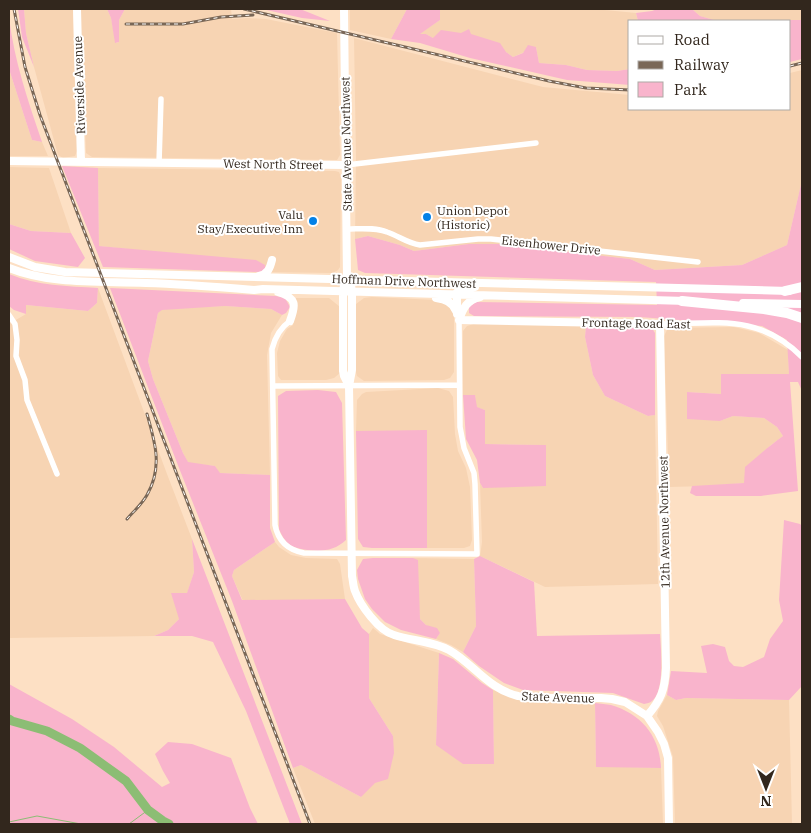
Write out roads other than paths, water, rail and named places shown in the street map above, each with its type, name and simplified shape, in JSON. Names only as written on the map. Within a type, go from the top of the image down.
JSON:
[{"type":"highway","points":[[785,291],[802,287]]},
{"type":"highway","points":[[682,301],[787,312],[802,318]]},
{"type":"street","name":"Riverside Avenue","points":[[77,9],[81,162]]},
{"type":"street","name":"State Avenue Northwest","points":[[344,9],[347,279],[343,292],[343,371],[348,386]]},
{"type":"street","points":[[159,163],[161,99]]},
{"type":"street","name":"West North Street","points":[[9,161],[346,165],[536,143]]},
{"type":"street","name":"Eisenhower Drive","points":[[347,229],[376,229],[420,245],[491,239],[698,262]]},
{"type":"street","name":"Hoffman Drive Northwest","points":[[9,258],[44,270],[120,274],[802,291]]},
{"type":"street","points":[[255,277],[270,270],[272,260],[278,272],[290,278]]},
{"type":"street","name":"Hoffman Drive Northwest","points":[[9,268],[39,278],[189,284],[254,290],[802,304]]},
{"type":"street","name":"State Avenue Northwest","points":[[347,279],[351,285],[352,292],[352,370],[348,386]]},
{"type":"street","points":[[254,290],[278,292],[291,298],[294,305],[290,321],[279,330],[272,349],[275,525],[279,537],[292,550],[304,553],[476,554],[475,484],[471,463],[461,437],[460,427],[457,292],[465,288],[537,284]]},
{"type":"street","points":[[419,294],[453,304],[458,317]]},
{"type":"street","points":[[458,317],[468,303],[476,298],[486,296]]},
{"type":"street","points":[[9,315],[15,324],[16,356],[25,380],[27,400],[57,474]]},
{"type":"street","name":"Frontage Road East","points":[[458,317],[660,324],[730,323],[759,328],[779,338],[802,357]]},
{"type":"street","name":"12th Avenue Northwest","points":[[647,716],[656,706],[666,682],[660,324]]},
{"type":"street","points":[[273,386],[459,385]]},
{"type":"street","name":"State Avenue","points":[[348,386],[352,576],[354,590],[368,613],[379,626],[391,634],[437,645],[449,650],[463,659],[486,681],[516,696],[528,698],[612,699],[625,702],[647,716],[661,738],[668,758],[668,824]]},
{"type":"waterway","points":[[9,719],[47,731],[80,748],[126,781],[148,810],[169,824]]},
{"type":"waterway","points":[[126,824],[129,824],[148,810]]},
{"type":"waterway","points":[[9,822],[37,816],[81,824]]},
{"type":"railway","points":[[14,9],[25,67],[40,115],[310,824]]},
{"type":"railway","points":[[244,9],[549,81],[586,88],[628,90]]},
{"type":"railway","points":[[126,24],[183,24],[221,17],[253,15]]},
{"type":"railway","points":[[791,66],[802,63]]},
{"type":"railway","points":[[127,519],[145,498],[155,474],[155,445],[147,414]]},
{"type":"place","name":"Union Depot (Historic)","points":[[427,217]]},
{"type":"place","name":"Valu Stay/Executive Inn","points":[[313,221]]}]
